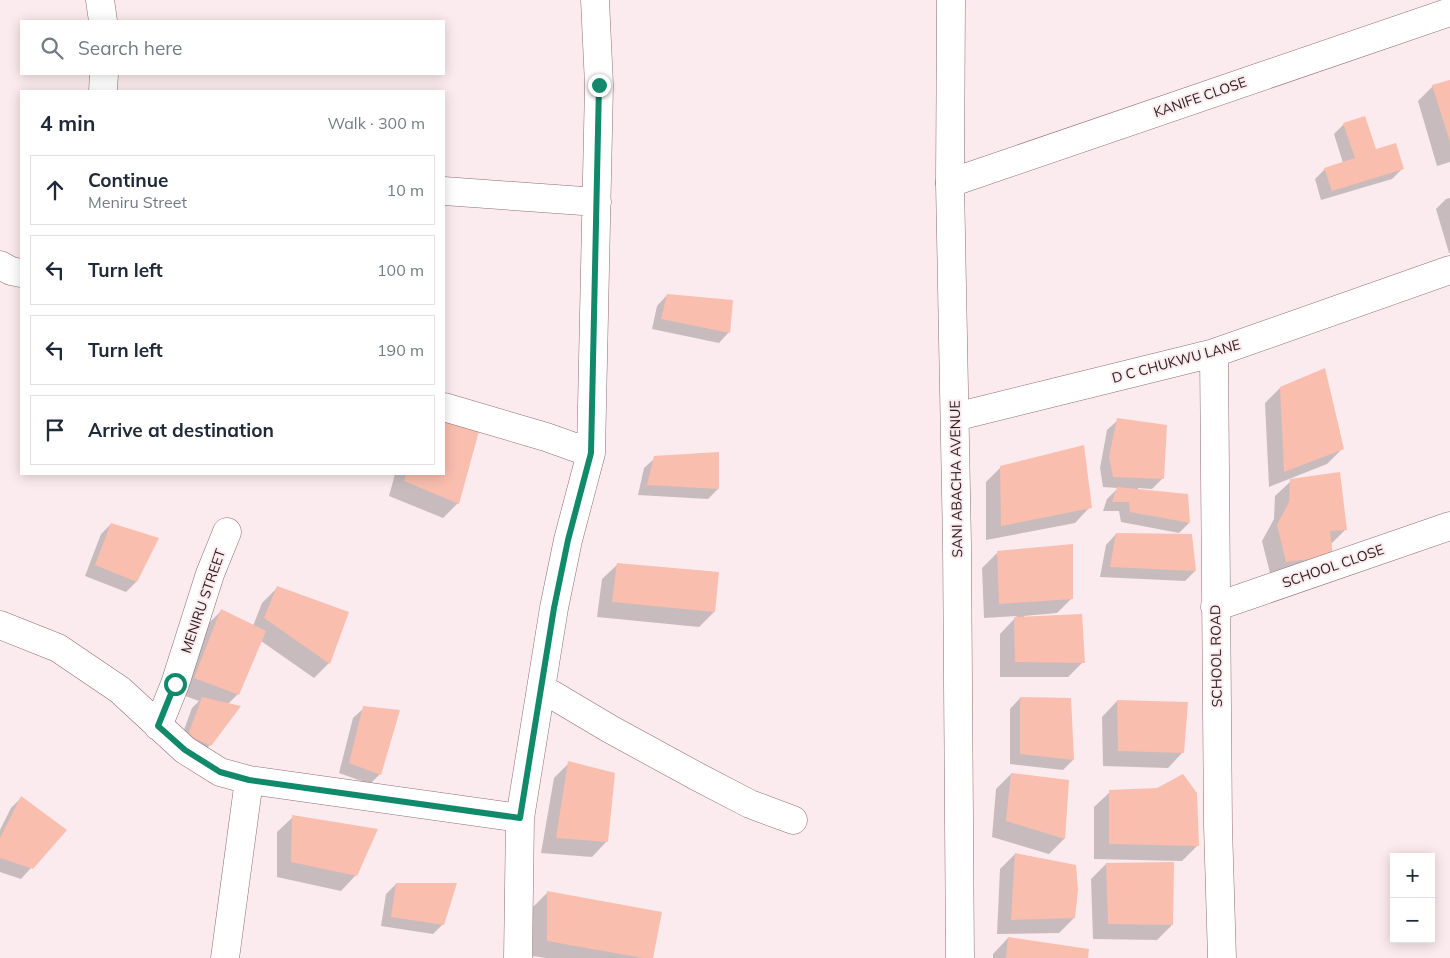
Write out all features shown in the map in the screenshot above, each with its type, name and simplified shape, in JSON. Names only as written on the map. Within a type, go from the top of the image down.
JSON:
[{"type":"street","points":[[100,0],[103,20]]},
{"type":"street","points":[[518,958],[520,818],[554,608],[568,540],[591,453],[599,85],[595,0]]},
{"type":"street","name":"SANI ABACHA AVENUE","points":[[951,0],[950,183],[958,592],[960,958]]},
{"type":"street","name":"KANIFE CLOSE","points":[[950,183],[1450,12]]},
{"type":"street","points":[[103,90],[104,75]]},
{"type":"street","points":[[445,191],[597,202]]},
{"type":"street","points":[[0,265],[11,271],[20,273]]},
{"type":"street","name":"D C CHUKWU LANE","points":[[955,417],[1214,353],[1450,270]]},
{"type":"street","name":"SCHOOL ROAD","points":[[1214,353],[1215,607],[1222,958]]},
{"type":"street","points":[[445,407],[546,437],[591,453]]},
{"type":"street","name":"SCHOOL CLOSE","points":[[1215,607],[1450,526]]},
{"type":"street","name":"MENIRU STREET","points":[[158,726],[175,684],[210,574],[227,532]]},
{"type":"street","points":[[0,625],[58,648],[120,690],[185,750],[220,772],[249,780],[520,818]]},
{"type":"street","points":[[541,688],[698,777],[750,804],[793,820]]},
{"type":"street","points":[[225,958],[249,780]]},
{"type":"building","points":[[1450,80],[1450,142],[1432,85]]},
{"type":"building","points":[[1365,116],[1376,149],[1396,143],[1404,169],[1332,191],[1324,168],[1355,158],[1343,123]]},
{"type":"building","points":[[667,294],[733,300],[730,333],[661,319]]},
{"type":"building","points":[[1325,368],[1344,449],[1284,472],[1280,387]]},
{"type":"building","points":[[1117,418],[1167,425],[1164,479],[1113,477],[1109,457]]},
{"type":"building","points":[[445,420],[479,431],[459,504],[404,481],[406,475],[445,475]]},
{"type":"building","points":[[1084,445],[1092,508],[1001,526],[1000,466]]},
{"type":"building","points":[[719,452],[719,489],[647,485],[654,456]]},
{"type":"building","points":[[1340,472],[1347,530],[1330,531],[1333,556],[1286,562],[1277,525],[1289,502],[1290,479]]},
{"type":"building","points":[[1117,487],[1188,494],[1190,523],[1130,512],[1129,502],[1112,502]]},
{"type":"building","points":[[111,523],[159,538],[137,582],[95,565]]},
{"type":"building","points":[[1116,533],[1192,534],[1196,571],[1110,567]]},
{"type":"building","points":[[1073,544],[1073,599],[999,604],[997,551]]},
{"type":"building","points":[[617,563],[719,572],[715,612],[612,602]]},
{"type":"building","points":[[277,586],[349,612],[330,664],[264,618]]},
{"type":"building","points":[[221,609],[266,631],[239,695],[194,678]]},
{"type":"building","points":[[1082,614],[1085,663],[1015,662],[1014,617]]},
{"type":"building","points":[[202,697],[241,706],[211,746],[188,735]]},
{"type":"building","points":[[1020,697],[1071,698],[1074,760],[1020,754]]},
{"type":"building","points":[[1117,700],[1188,702],[1184,753],[1118,751]]},
{"type":"building","points":[[363,706],[400,710],[381,775],[349,763]]},
{"type":"building","points":[[568,761],[615,773],[608,842],[556,838]]},
{"type":"building","points":[[1011,773],[1069,780],[1065,839],[1006,821]]},
{"type":"building","points":[[1183,774],[1197,793],[1199,846],[1109,844],[1109,790],[1157,788]]},
{"type":"building","points":[[21,796],[67,830],[33,869],[0,858],[0,838]]},
{"type":"building","points":[[292,815],[378,829],[357,876],[291,862]]},
{"type":"building","points":[[1015,853],[1076,865],[1078,890],[1075,918],[1011,920]]},
{"type":"building","points":[[1174,862],[1173,925],[1108,924],[1106,863]]},
{"type":"building","points":[[396,883],[457,883],[444,925],[391,917]]},
{"type":"building","points":[[547,891],[662,912],[653,958],[643,958],[547,941]]},
{"type":"building","points":[[1008,937],[1089,949],[1088,958],[1006,958]]},
{"type":"route","points":[[175,684],[158,726],[185,750],[220,772],[249,780],[520,818],[554,608],[568,540],[591,453],[599,85]]}]
